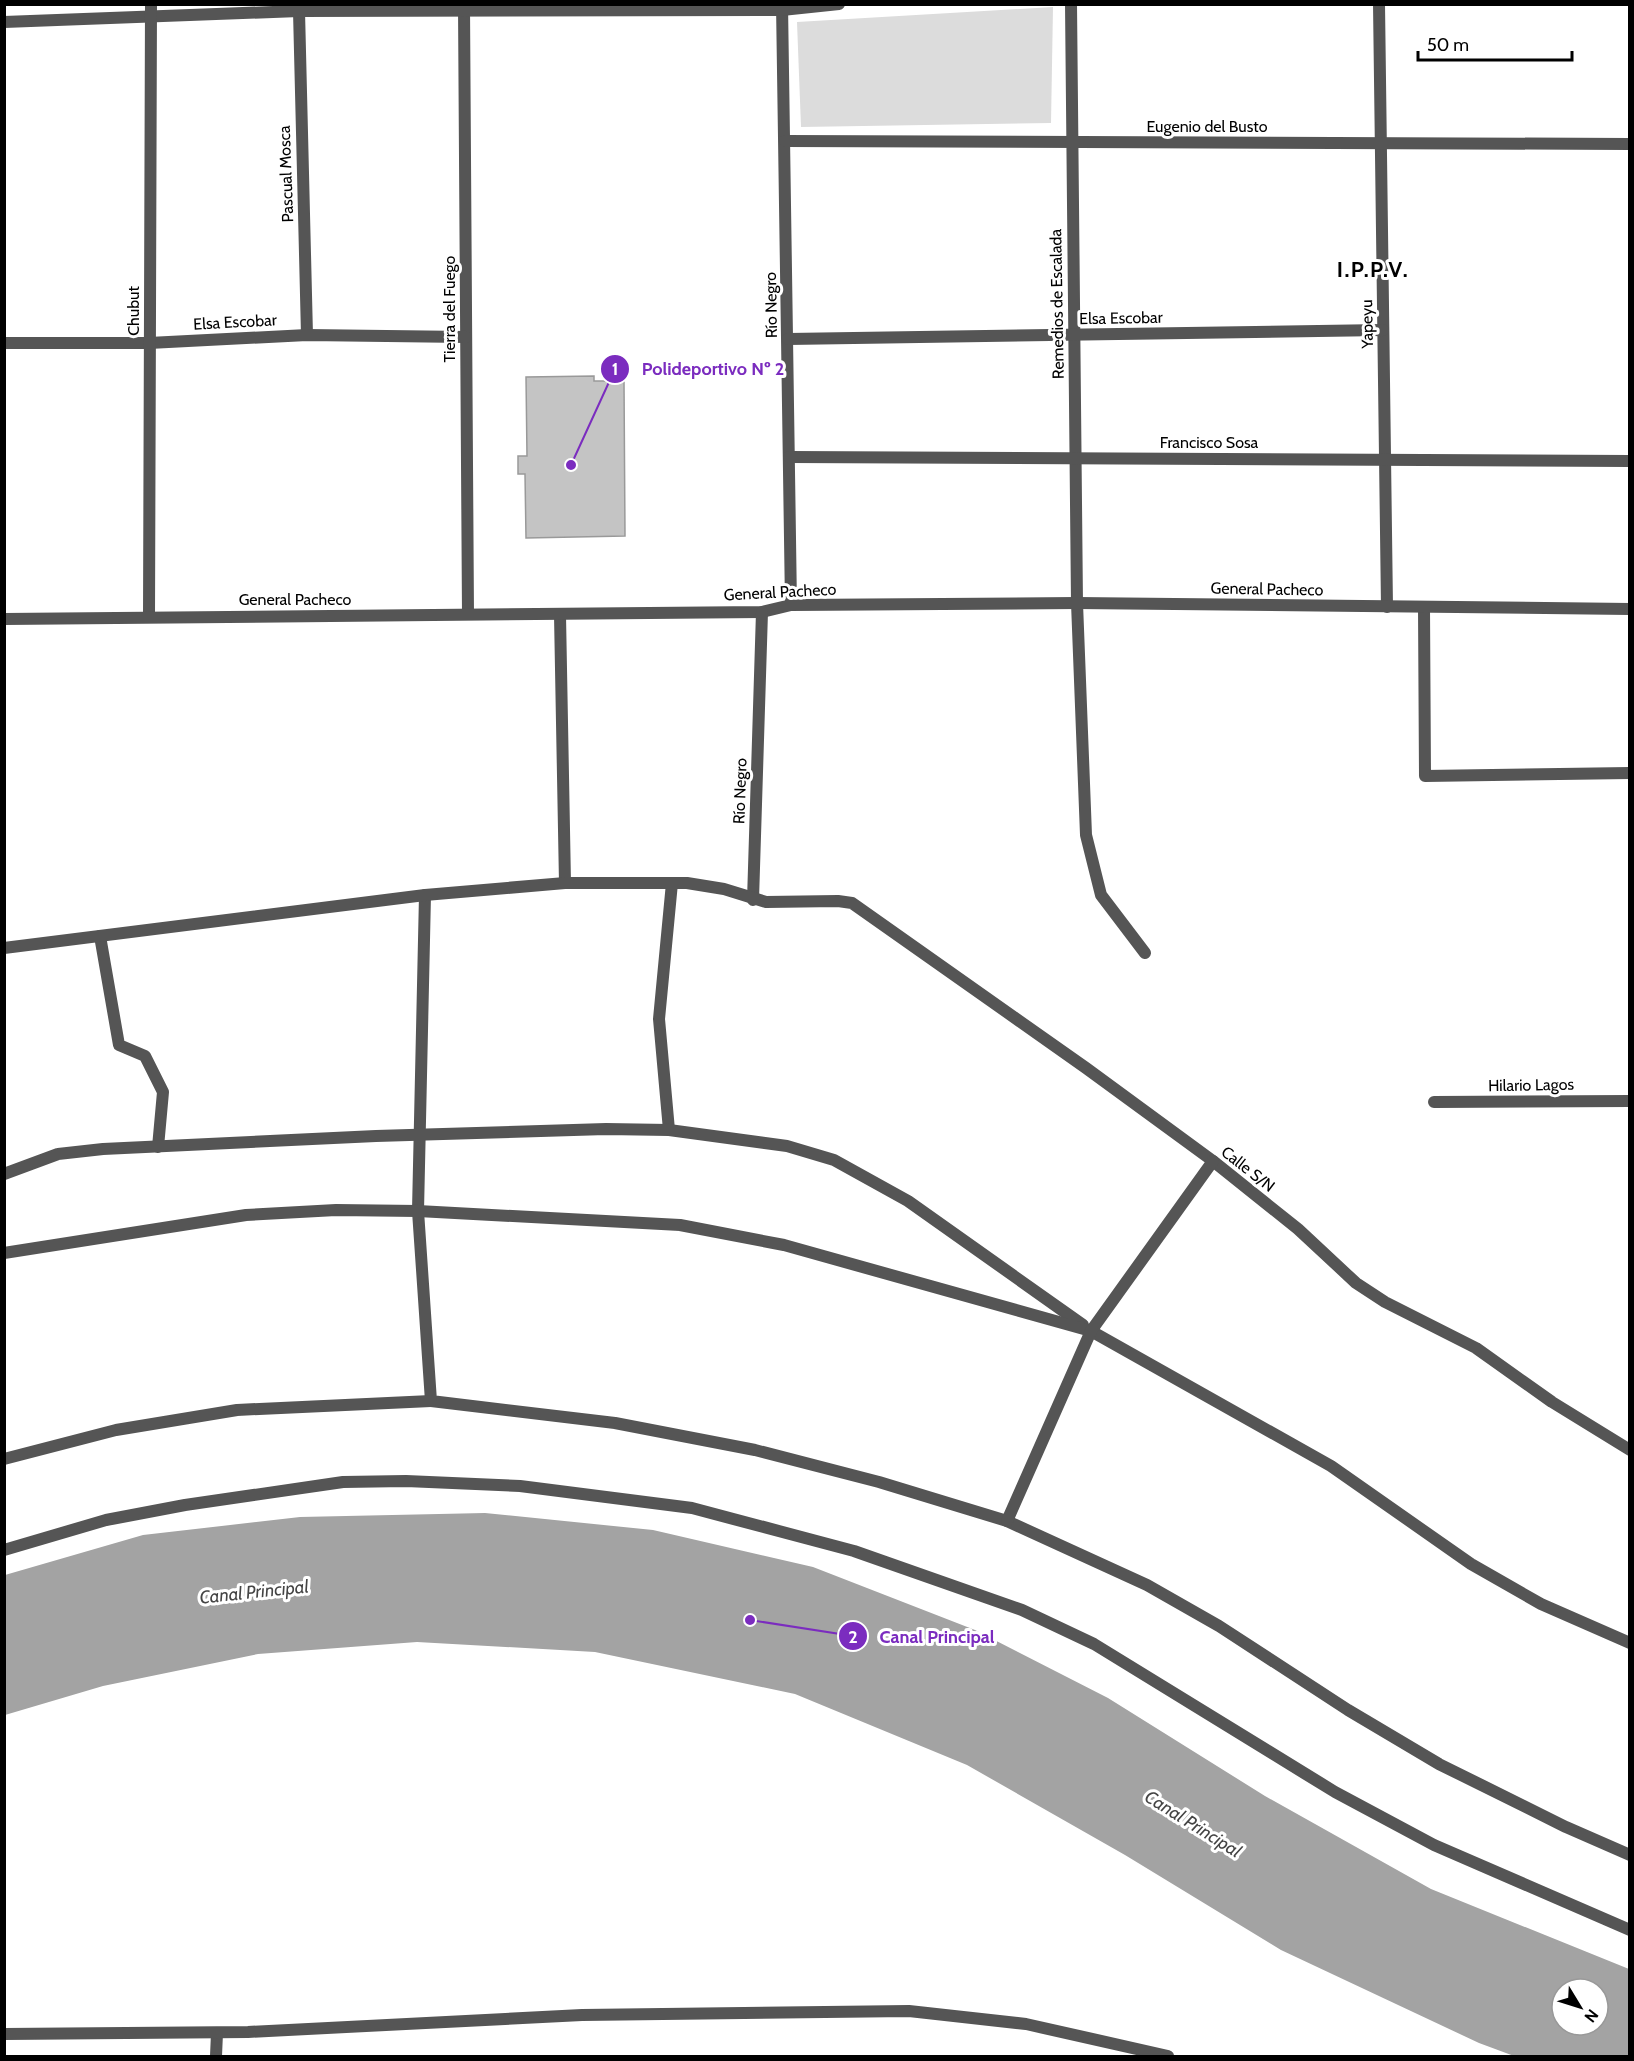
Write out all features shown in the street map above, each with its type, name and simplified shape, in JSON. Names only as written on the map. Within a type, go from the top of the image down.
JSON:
[{"type":"street","points":[[4,22],[151,10],[782,7],[839,4]]},
{"type":"street","name":"Remedios de Escalada","points":[[1071,4],[1077,603],[1086,835],[1101,895],[1145,953]]},
{"type":"street","name":"Yapeyu","points":[[1379,4],[1387,607]]},
{"type":"street","name":"Río Negro","points":[[782,7],[791,605]]},
{"type":"street","name":"Tierra del Fuego","points":[[464,8],[468,614]]},
{"type":"street","name":"Chubut","points":[[149,617],[151,10]]},
{"type":"street","name":"Pascual Mosca","points":[[298,11],[307,335]]},
{"type":"street","name":"Eugenio del Busto","points":[[785,141],[1629,144]]},
{"type":"street","name":"Elsa Escobar","points":[[788,339],[1383,330]]},
{"type":"street","name":"Elsa Escobar","points":[[4,342],[149,343],[307,335],[466,336]]},
{"type":"street","name":"Francisco Sosa","points":[[789,457],[1629,461]]},
{"type":"street","name":"General Pacheco","points":[[4,619],[762,612],[791,605],[1077,603],[1629,609]]},
{"type":"street","points":[[1424,608],[1425,776],[1629,773]]},
{"type":"street","name":"Río Negro","points":[[753,900],[762,612]]},
{"type":"street","points":[[560,615],[565,884]]},
{"type":"street","points":[[669,1130],[659,1019],[672,883]]},
{"type":"street","points":[[4,948],[425,895],[565,884],[708,885],[753,900]]},
{"type":"street","points":[[425,895],[418,1211],[431,1401]]},
{"type":"street","name":"Calle S/N","points":[[753,900],[852,903],[1086,1068],[1213,1161],[1298,1230],[1356,1283],[1385,1302],[1476,1348],[1552,1402],[1629,1450]]},
{"type":"street","points":[[100,936],[119,1045],[146,1056],[163,1092],[158,1147]]},
{"type":"street","name":"Hilario Lagos","points":[[1434,1102],[1629,1101]]},
{"type":"street","points":[[4,1174],[58,1154],[418,1135],[606,1129],[669,1130],[787,1146],[834,1160],[908,1201],[1091,1331],[1331,1466],[1471,1564],[1541,1604],[1629,1643]]},
{"type":"street","points":[[1007,1521],[1091,1331],[1213,1161]]},
{"type":"street","points":[[4,1253],[246,1215],[336,1210],[418,1211],[691,1227],[784,1245],[1091,1331]]},
{"type":"street","points":[[4,1459],[116,1430],[237,1410],[431,1401],[615,1423],[755,1450],[879,1482],[1007,1521],[1147,1585],[1219,1626],[1348,1710],[1439,1764],[1566,1827],[1629,1855]]},
{"type":"street","points":[[4,1550],[106,1520],[185,1505],[343,1482],[406,1481],[520,1486],[692,1508],[854,1551],[1022,1610],[1103,1650],[1335,1792],[1414,1834],[1518,1883],[1629,1930]]},
{"type":"street","points":[[4,2034],[217,2032],[582,2015],[909,2011],[1026,2024],[1168,2056]]},
{"type":"street","points":[[216,2056],[217,2032]]},
{"type":"shaded area","points":[[1053,7],[1051,123],[801,127],[797,22]]},
{"type":"water","points":[[485,1513],[653,1530],[813,1567],[975,1630],[1108,1698],[1265,1796],[1431,1889],[1629,1969],[1629,2056],[1514,2056],[1479,2043],[1281,1950],[1125,1855],[967,1765],[795,1694],[595,1652],[417,1642],[258,1654],[103,1686],[5,1715],[5,1575],[143,1535],[300,1517]]},
{"type":"building","points":[[594,376],[594,381],[624,381],[625,536],[526,538],[525,474],[518,474],[518,456],[527,456],[526,377]]},
{"type":"place","name":"Polideportivo Nº 2","points":[[571,465]]},
{"type":"place","name":"Canal Principal","points":[[750,1620]]},
{"type":"district","name":"I.P.P.V.","points":[[1373,269]]}]
